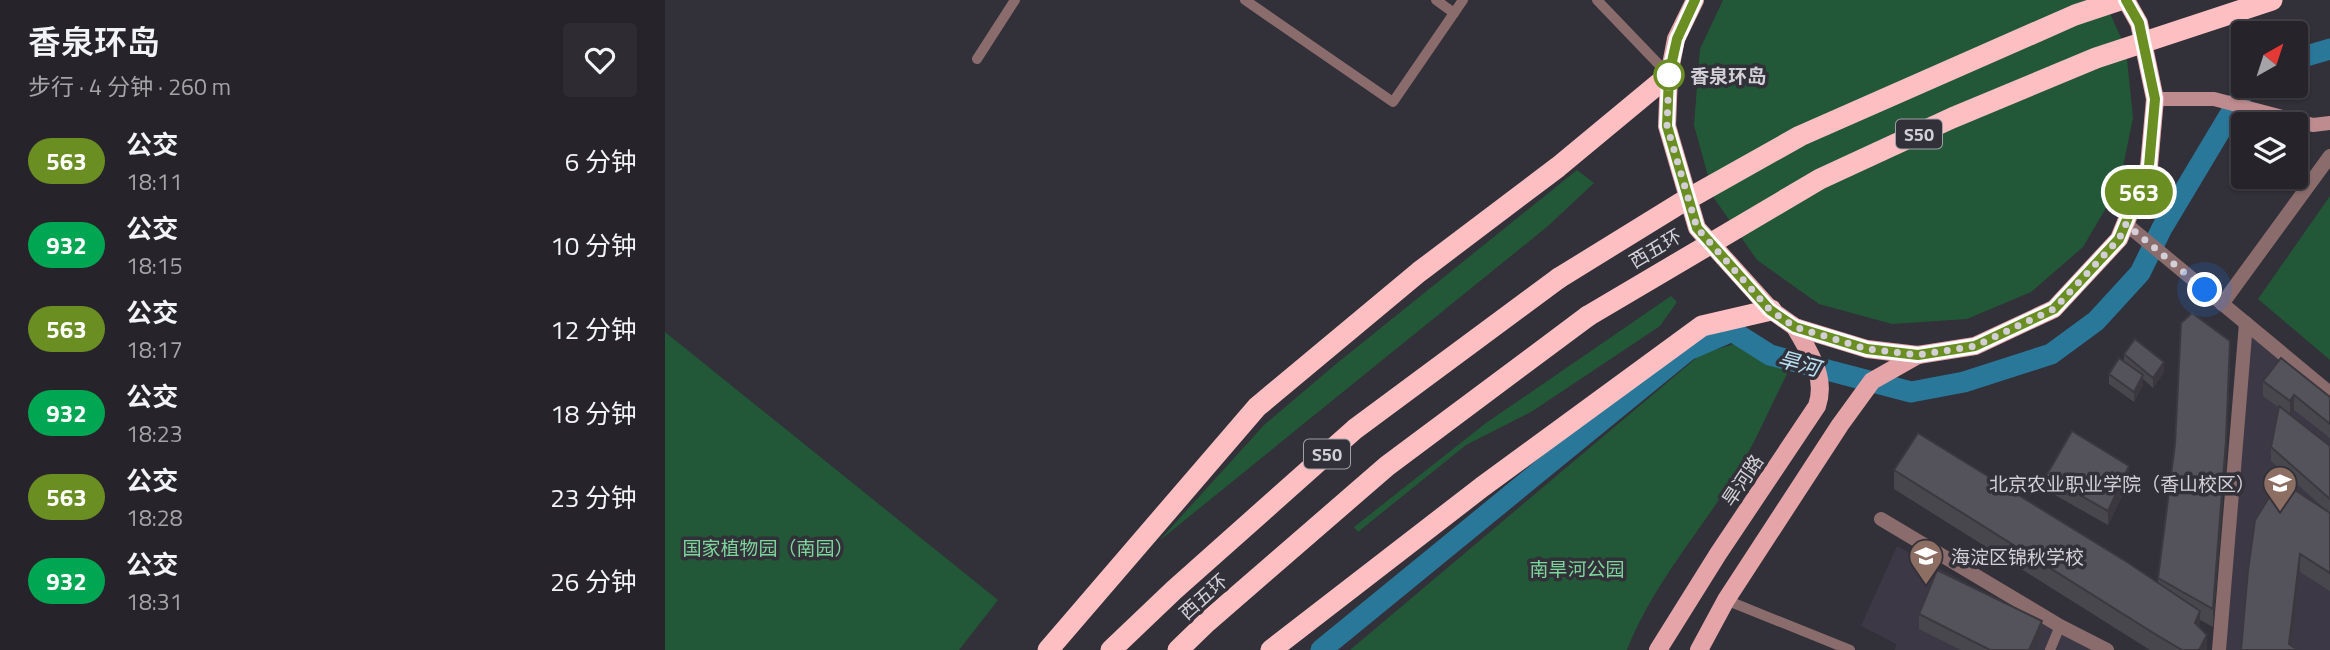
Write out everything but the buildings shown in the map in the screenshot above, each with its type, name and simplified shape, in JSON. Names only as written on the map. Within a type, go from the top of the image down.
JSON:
[{"type":"highway","name":"西五环","points":[[1111,650],[1174,590],[1355,429],[1559,278],[1679,204],[1800,136],[2075,15],[2120,0]]},
{"type":"highway","name":"西五环","points":[[1178,650],[1206,622],[1387,466],[1588,316],[1820,179],[1952,118],[2096,58],[2272,0]]},
{"type":"highway","points":[[1048,650],[1257,407],[1419,272],[1558,167],[1669,75]]},
{"type":"highway","points":[[1271,650],[1482,487],[1702,326],[1770,310]]},
{"type":"main road","points":[[1695,0],[1677,39],[1669,75],[1667,126],[1697,228],[1770,310],[1795,327],[1867,349],[1918,355],[1975,346],[2054,309],[2131,228],[2149,166],[2155,99],[2139,23],[2126,0]]},
{"type":"main road","name":"旱河路","points":[[1658,650],[1717,554],[1817,407],[1820,399],[1818,370],[1795,327]]},
{"type":"main road","points":[[1699,650],[1726,600],[1840,425],[1872,381],[1918,355]]},
{"type":"street","points":[[2155,99],[2214,99],[2313,125],[2330,123]]},
{"type":"street","points":[[2222,304],[2330,156]]},
{"type":"street","points":[[2131,228],[2330,394]]},
{"type":"street","points":[[2218,650],[2246,323]]},
{"type":"street","points":[[1881,519],[2107,650]]},
{"type":"lane","points":[[977,59],[1015,0]]},
{"type":"lane","points":[[1245,0],[1394,102],[1463,0]]},
{"type":"lane","points":[[1436,0],[1454,13]]},
{"type":"lane","points":[[1597,0],[1669,75]]},
{"type":"lane","points":[[1726,600],[1850,650]]},
{"type":"lane","points":[[2050,650],[2060,625]]},
{"type":"shaded area","name":"北京农业职业学院（香山校区）","points":[[2246,323],[2330,393],[2330,650],[2219,650]]},
{"type":"shaded area","name":"海淀区锦秋学校","points":[[1897,546],[2092,650],[1895,650],[1896,644],[1861,626]]},
{"type":"green space","points":[[1723,0],[2104,0],[2126,49],[2133,118],[2119,186],[2083,247],[2031,292],[1967,319],[1892,324],[1819,304],[1757,260],[1714,198],[1694,125],[1700,49]]},
{"type":"green space","points":[[1577,170],[1594,183],[1548,226],[1159,541],[1264,425]]},
{"type":"green space","points":[[2330,196],[2330,360],[2258,299]]},
{"type":"green space","points":[[1671,296],[1677,302],[1660,326],[1531,412],[1466,445],[1358,532],[1354,527],[1486,423]]},
{"type":"green space","name":"国家植物园（南园）","points":[[665,332],[998,600],[959,650],[665,650]]},
{"type":"green space","name":"南旱河公园","points":[[1737,343],[1788,372],[1742,464],[1662,582],[1627,650],[1350,650],[1701,354]]},
{"type":"waterway","name":"旱河","points":[[2308,55],[2330,49]]},
{"type":"waterway","name":"旱河","points":[[1321,650],[1688,350],[1732,331],[1770,355],[1911,392],[1964,382],[2051,354],[2096,321],[2140,273],[2162,228],[2240,98]]},
{"type":"bus line","name":"563","points":[[1695,0],[1677,39],[1669,75],[1667,126],[1697,228],[1770,310],[1795,327],[1867,349],[1918,355],[1975,346],[2054,309],[2119,239],[2149,166],[2155,99],[2139,23],[2126,0]]},
{"type":"place","name":"香泉环岛","points":[[1669,75]]},
{"type":"place","name":"北京农业职业学院（香山校区）","points":[[2280,513]]},
{"type":"place","name":"海淀区锦秋学校","points":[[1926,586]]},
{"type":"route","points":[[1669,75],[1667,126],[1697,228],[1770,310],[1795,327],[1867,349],[1918,355],[1975,346],[2054,309],[2119,239],[2126,224],[2205,290]]}]
